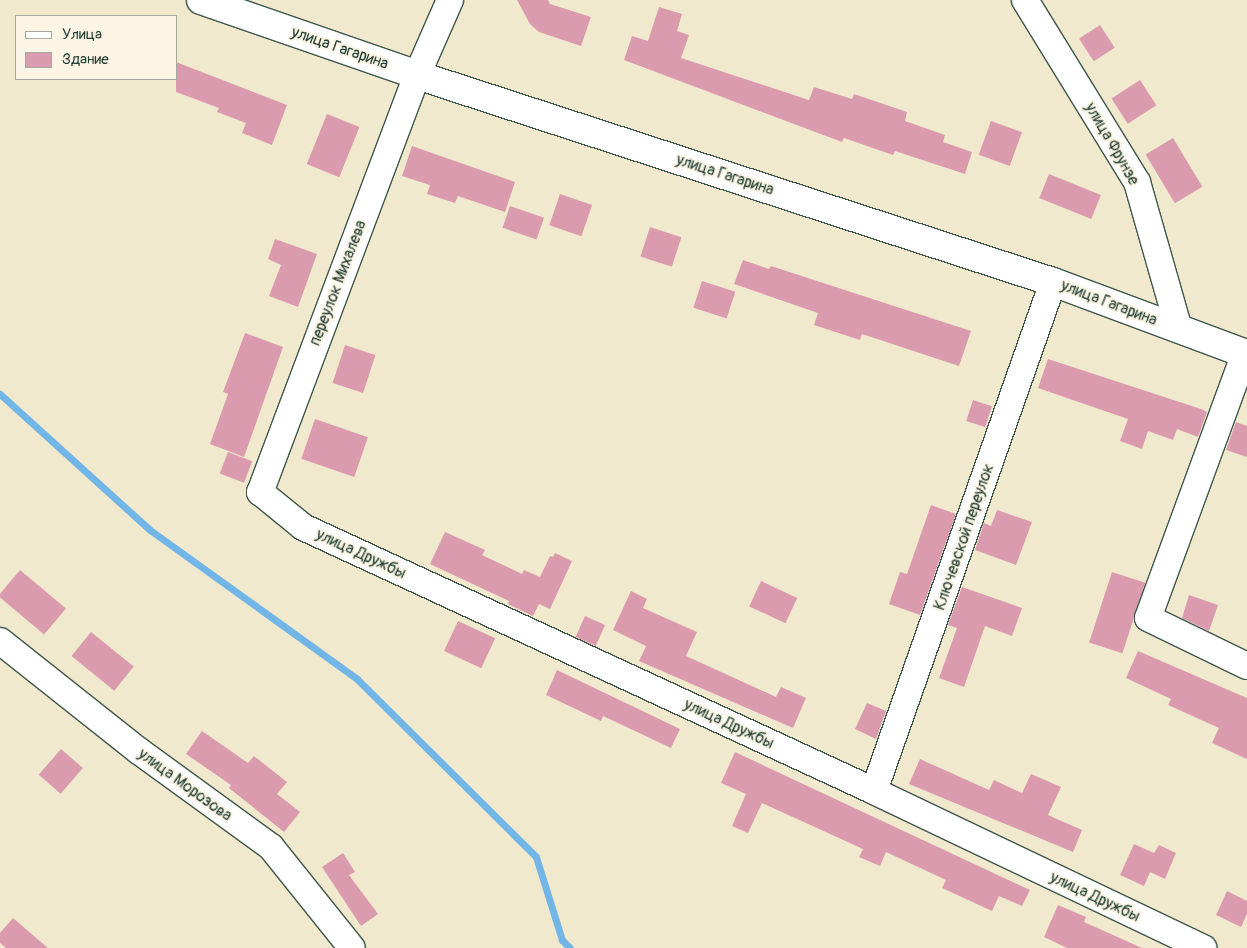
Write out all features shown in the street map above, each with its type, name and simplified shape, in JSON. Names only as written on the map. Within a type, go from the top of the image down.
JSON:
[{"type":"main road","name":"улица Гагарина","points":[[201,0],[417,75],[1053,282],[1246,354]]},
{"type":"street","name":"переулок Михалева","points":[[260,492],[417,75],[450,0]]},
{"type":"street","name":"улица Фрунзе","points":[[1025,0],[1137,182],[1179,329]]},
{"type":"street","name":"Ключевской переулок","points":[[874,791],[1053,282]]},
{"type":"street","points":[[1246,354],[1148,618],[1247,666]]},
{"type":"street","name":"улица Дружбы","points":[[260,492],[303,527],[874,791],[1203,948]]},
{"type":"street","name":"улица Морозова","points":[[0,641],[138,751],[271,847],[352,948]]},
{"type":"building","points":[[517,0],[548,0],[550,4],[591,17],[581,46],[539,32],[530,24]]},
{"type":"building","points":[[659,7],[682,14],[677,31],[689,35],[681,58],[809,100],[814,87],[852,99],[854,94],[907,112],[905,121],[945,135],[943,142],[972,152],[965,174],[895,151],[893,155],[844,138],[842,142],[624,60],[632,36],[648,41]]},
{"type":"building","points":[[1100,25],[1115,48],[1094,61],[1079,39]]},
{"type":"building","points":[[178,63],[287,105],[272,145],[242,133],[246,123],[217,112],[219,108],[176,92]]},
{"type":"building","points":[[1140,80],[1156,105],[1128,124],[1111,99]]},
{"type":"building","points":[[327,114],[359,127],[339,177],[307,164]]},
{"type":"building","points":[[991,121],[1022,132],[1010,166],[979,155]]},
{"type":"building","points":[[1173,138],[1202,187],[1175,203],[1146,154]]},
{"type":"building","points":[[412,146],[515,182],[505,212],[458,196],[455,203],[427,194],[430,185],[402,176]]},
{"type":"building","points":[[1049,174],[1101,195],[1091,219],[1039,198]]},
{"type":"building","points":[[560,194],[592,205],[581,236],[549,225]]},
{"type":"building","points":[[510,206],[544,218],[537,239],[503,228]]},
{"type":"building","points":[[650,227],[681,237],[672,267],[640,256]]},
{"type":"building","points":[[275,239],[317,254],[298,307],[269,296],[281,265],[268,259]]},
{"type":"building","points":[[743,260],[769,269],[771,266],[971,331],[959,366],[862,334],[860,340],[814,325],[818,313],[734,284]]},
{"type":"building","points":[[702,281],[735,292],[727,318],[693,308]]},
{"type":"building","points":[[245,333],[283,347],[244,457],[210,444],[228,394],[223,392]]},
{"type":"building","points":[[345,345],[375,355],[363,393],[333,383]]},
{"type":"building","points":[[1048,359],[1207,412],[1198,437],[1177,429],[1173,440],[1148,431],[1142,449],[1120,441],[1128,419],[1038,388]]},
{"type":"building","points":[[973,400],[992,406],[985,427],[966,421]]},
{"type":"building","points":[[315,419],[368,437],[354,477],[301,459]]},
{"type":"building","points":[[1236,422],[1247,426],[1247,457],[1226,450]]},
{"type":"building","points":[[228,452],[252,461],[244,483],[220,473]]},
{"type":"building","points":[[931,505],[956,514],[920,615],[889,604],[900,572],[907,574]]},
{"type":"building","points":[[997,510],[1032,522],[1016,565],[975,550],[984,523],[991,526]]},
{"type":"building","points":[[445,532],[485,550],[482,555],[522,574],[524,570],[540,577],[550,556],[553,557],[555,553],[572,561],[550,609],[539,604],[533,616],[508,604],[509,601],[430,564]]},
{"type":"building","points":[[20,570],[66,609],[44,635],[0,598],[0,594]]},
{"type":"building","points":[[1112,572],[1145,583],[1122,653],[1089,642]]},
{"type":"building","points":[[761,581],[797,598],[785,623],[749,606]]},
{"type":"building","points":[[962,587],[1022,608],[1012,636],[985,626],[964,687],[939,678],[957,628],[948,625]]},
{"type":"building","points":[[631,591],[647,599],[643,608],[697,632],[686,656],[776,697],[781,687],[806,698],[793,728],[639,661],[646,646],[613,630]]},
{"type":"building","points":[[1189,595],[1218,605],[1209,631],[1182,618]]},
{"type":"building","points":[[585,616],[605,625],[596,646],[576,637]]},
{"type":"building","points":[[458,621],[495,638],[481,668],[444,651]]},
{"type":"building","points":[[91,632],[134,667],[114,691],[71,656]]},
{"type":"building","points":[[1138,651],[1247,698],[1247,759],[1212,743],[1219,728],[1168,705],[1171,699],[1126,678]]},
{"type":"building","points":[[557,670],[680,729],[671,748],[603,716],[601,721],[546,695]]},
{"type":"building","points":[[867,703],[886,711],[876,739],[855,729]]},
{"type":"building","points":[[202,731],[248,763],[254,756],[287,782],[277,794],[300,812],[284,832],[229,788],[231,785],[186,754]]},
{"type":"building","points":[[61,749],[83,768],[61,794],[39,775]]},
{"type":"building","points":[[735,752],[1030,890],[1022,906],[999,896],[992,911],[942,888],[946,880],[886,852],[880,866],[859,857],[863,849],[762,803],[748,833],[732,826],[746,794],[721,783]]},
{"type":"building","points":[[920,759],[989,790],[994,780],[1022,793],[1031,774],[1061,787],[1048,815],[1082,830],[1073,852],[909,784]]},
{"type":"building","points":[[1134,844],[1154,853],[1159,845],[1176,853],[1165,879],[1150,872],[1144,886],[1120,875]]},
{"type":"building","points":[[343,853],[355,872],[349,875],[378,914],[361,926],[322,867]]},
{"type":"building","points":[[1227,891],[1247,901],[1247,914],[1241,927],[1216,915]]},
{"type":"building","points":[[1058,905],[1086,917],[1084,922],[1142,948],[1067,948],[1044,937]]},
{"type":"building","points":[[13,918],[48,948],[6,948],[0,943],[0,933]]},
{"type":"waterway","points":[[0,394],[150,530],[357,679],[536,857],[562,940],[570,948]]}]
